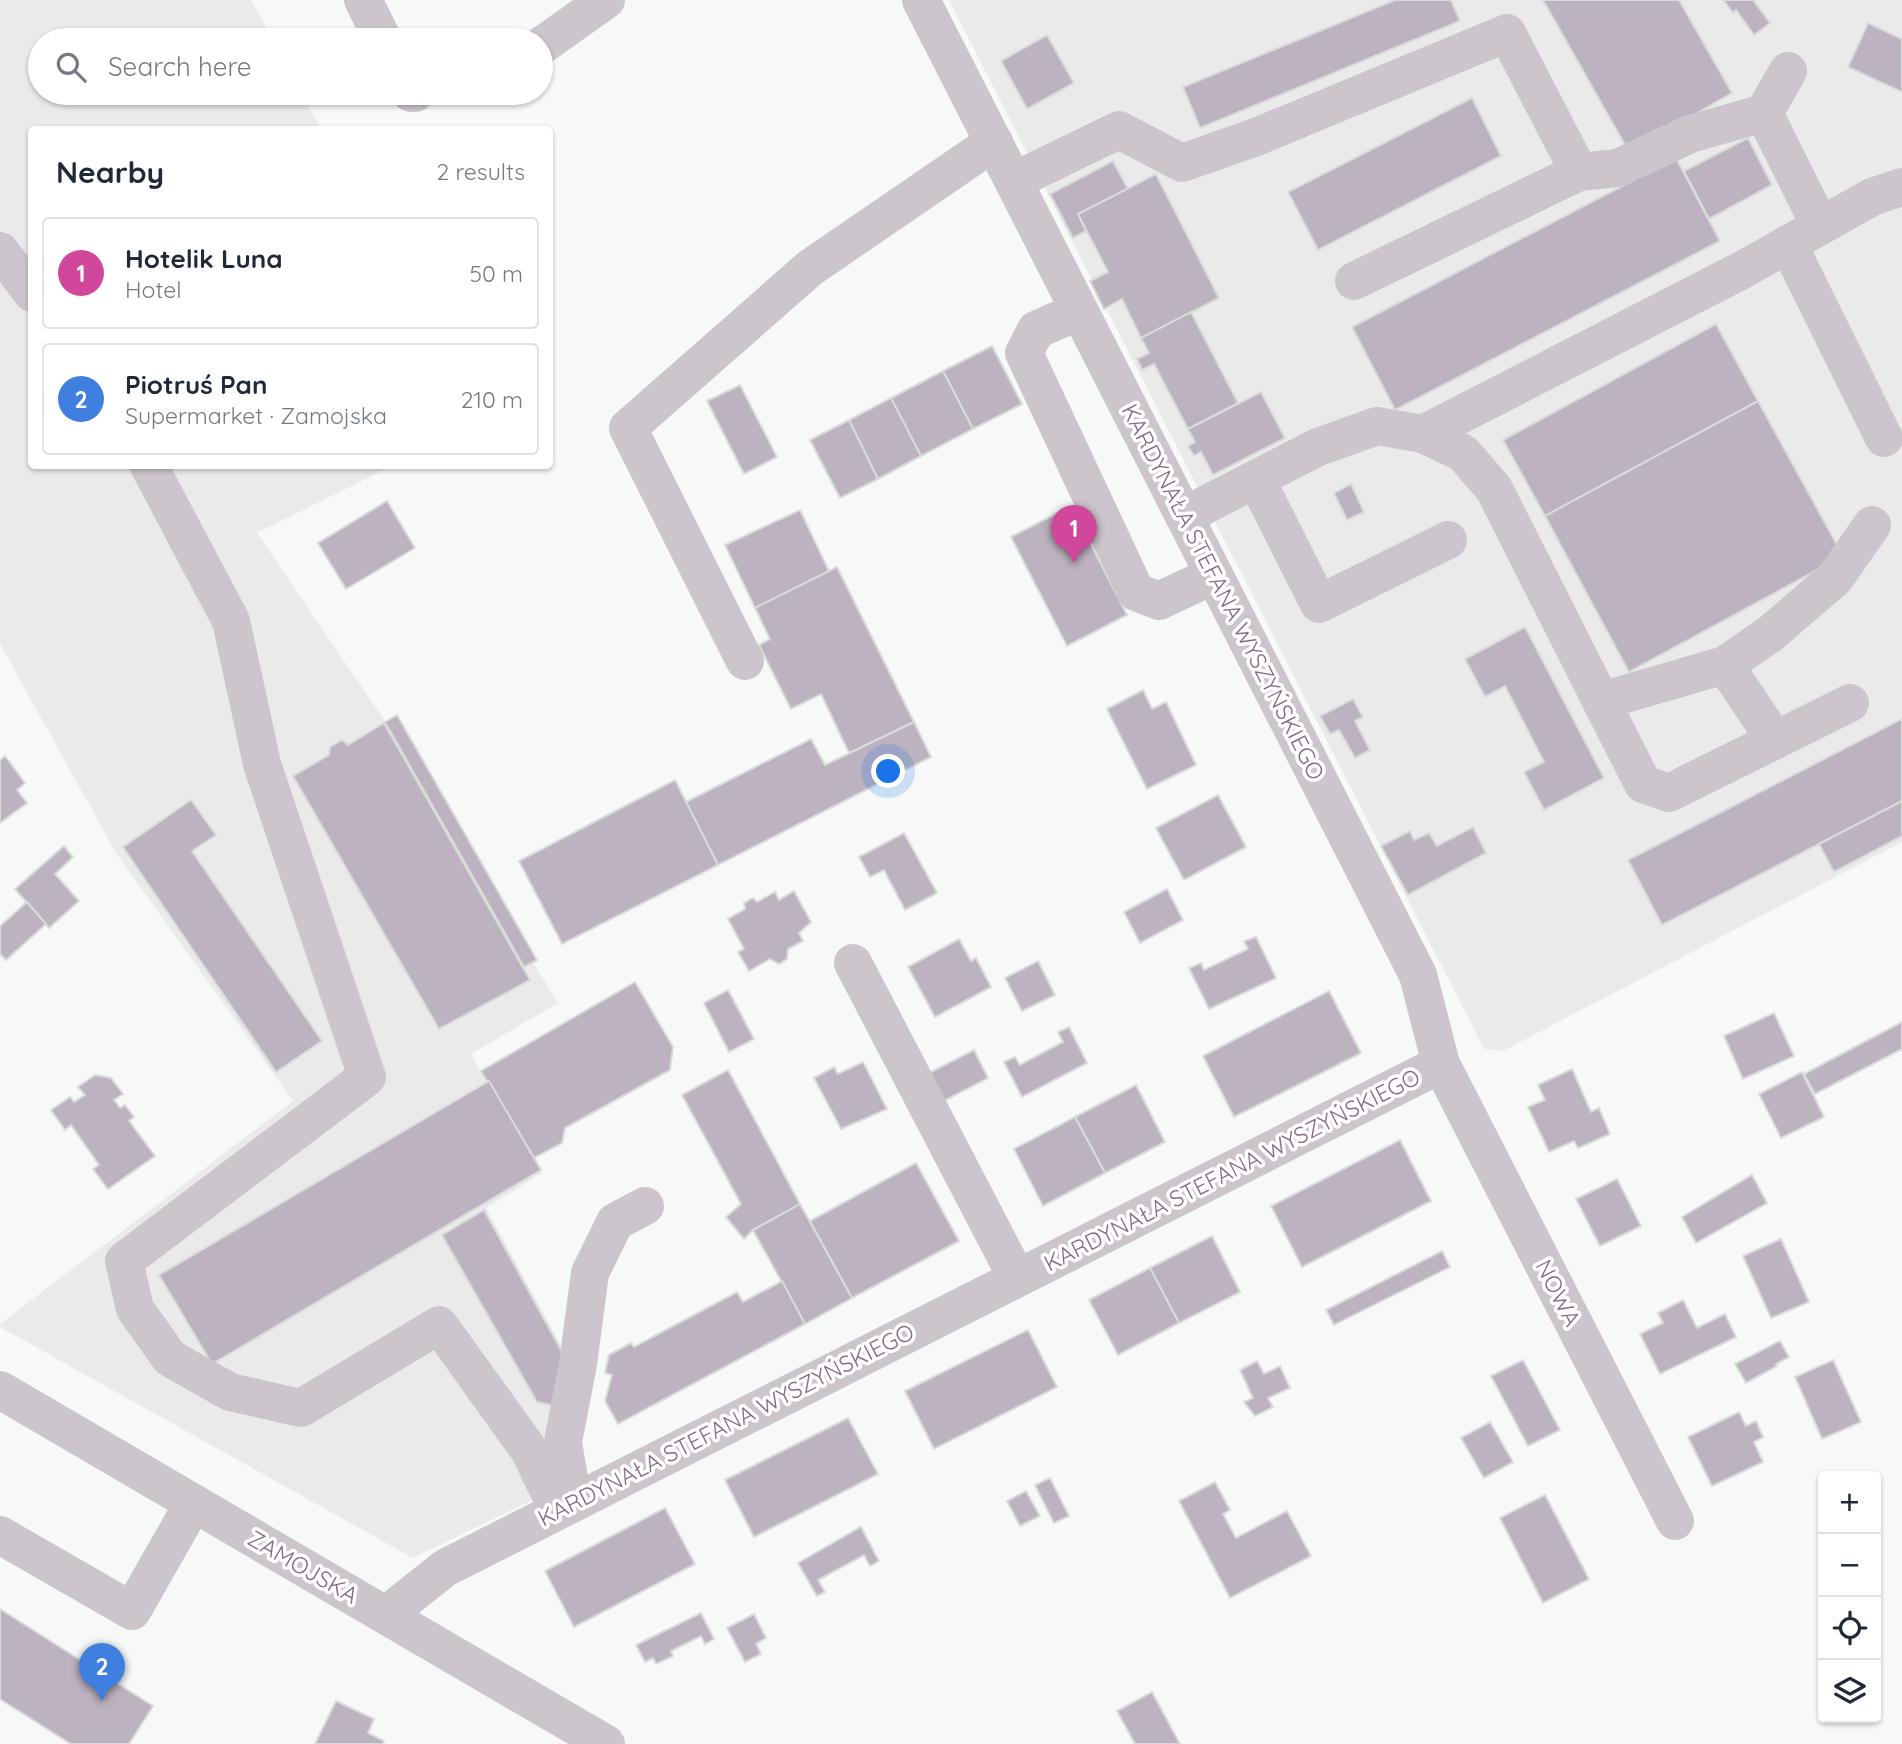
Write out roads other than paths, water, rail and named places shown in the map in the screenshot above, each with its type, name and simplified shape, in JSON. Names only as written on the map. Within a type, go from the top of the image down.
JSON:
[{"type":"street","points":[[363,0],[377,28]]},
{"type":"street","points":[[553,38],[606,0]]},
{"type":"street","name":"KARDYNAŁA STEFANA WYSZYŃSKIEGO","points":[[386,1615],[445,1568],[1441,1064],[1418,975],[921,0]]},
{"type":"street","points":[[1014,181],[1119,130],[1182,163],[1256,136],[1507,33],[1579,172]]},
{"type":"street","points":[[1354,281],[1579,172],[1618,168],[1690,134],[1764,113],[1788,71]]},
{"type":"street","points":[[1764,113],[1805,235],[1884,438]]},
{"type":"street","points":[[746,662],[628,428],[810,268],[993,142]]},
{"type":"street","points":[[1423,434],[1744,269],[1872,197],[1902,187]]},
{"type":"street","points":[[0,251],[28,288]]},
{"type":"street","points":[[1079,311],[1035,330],[1024,353],[1136,592],[1159,601],[1214,575]]},
{"type":"street","points":[[1184,516],[1318,447],[1377,426],[1423,434],[1463,453],[1494,489],[1643,785],[1669,793],[1850,703]]},
{"type":"street","points":[[151,469],[231,621],[262,764],[367,1077],[124,1261],[135,1309],[170,1358],[230,1392],[301,1408],[439,1325],[529,1450],[566,1507]]},
{"type":"street","points":[[1256,479],[1319,604],[1448,540]]},
{"type":"street","points":[[1601,701],[1725,665],[1770,634],[1835,578],[1872,525]]},
{"type":"street","points":[[1725,665],[1775,740]]},
{"type":"street","points":[[853,963],[1017,1278]]},
{"type":"street","name":"NOWA","points":[[1441,1064],[1675,1521]]},
{"type":"street","points":[[566,1507],[563,1442],[578,1364],[590,1273],[615,1222],[645,1206]]},
{"type":"street","name":"ZAMOJSKA","points":[[0,1390],[606,1744]]},
{"type":"street","points":[[0,1535],[132,1611],[193,1504]]},
{"type":"place","name":"Hotelik Luna","points":[[1074,563]]},
{"type":"place","name":"Piotruś Pan","points":[[102,1701]]}]
